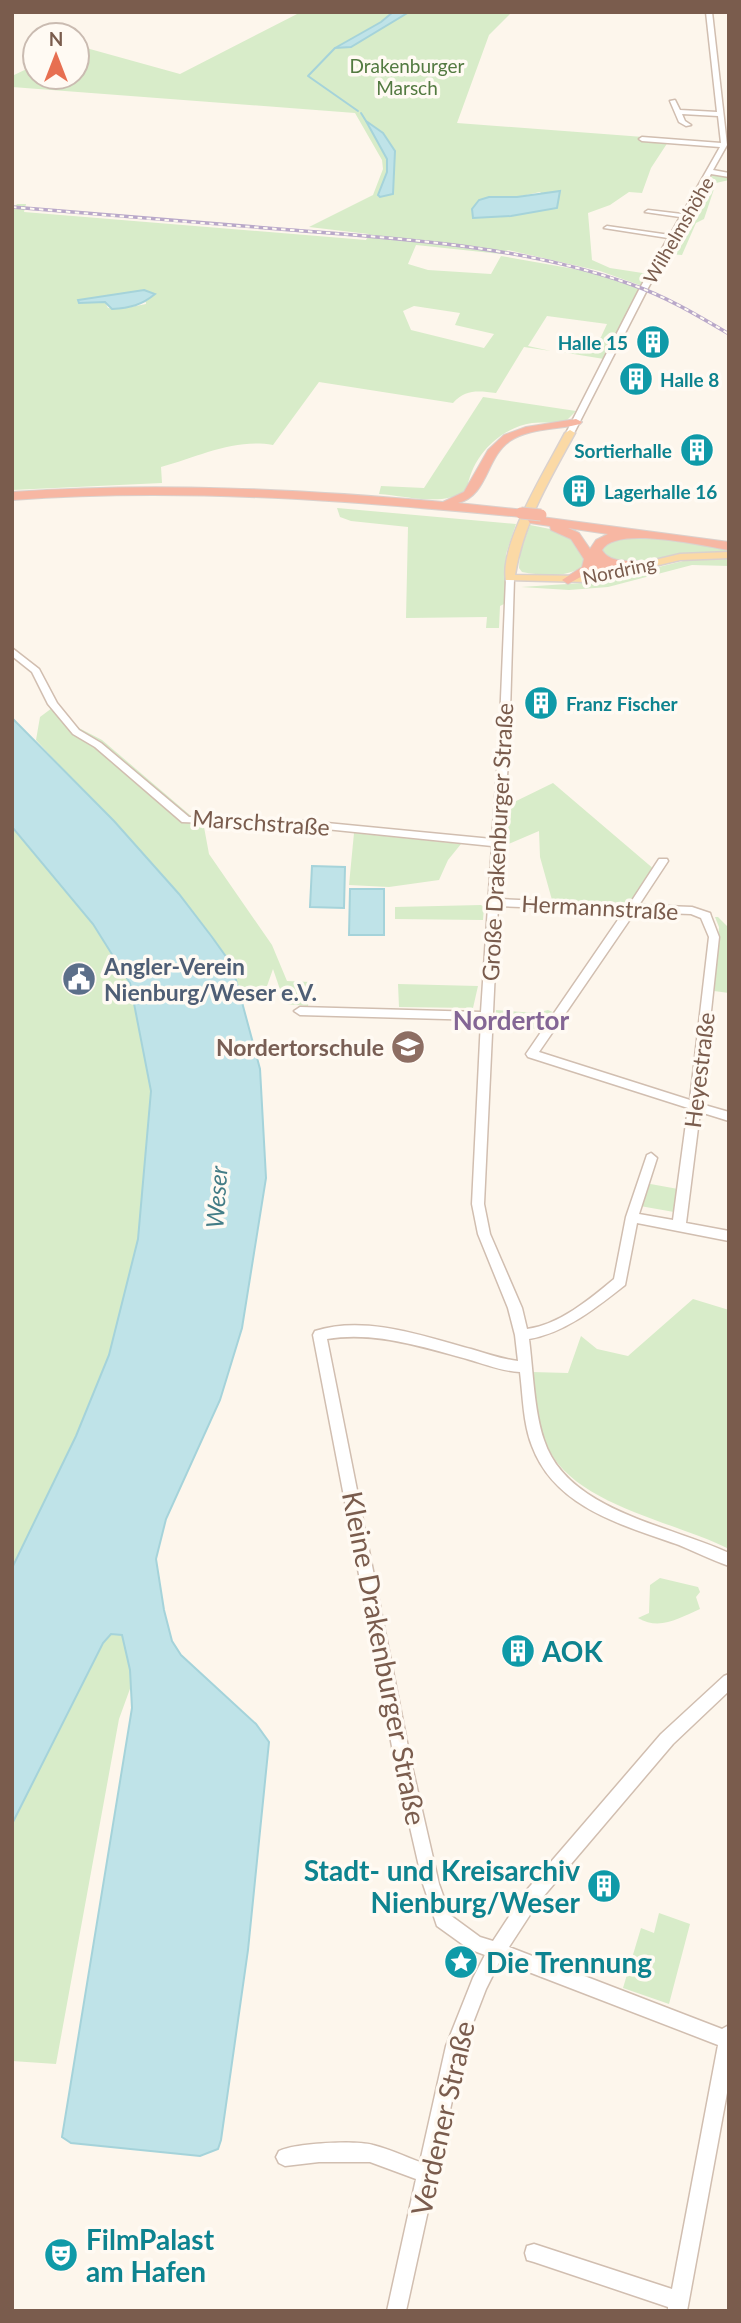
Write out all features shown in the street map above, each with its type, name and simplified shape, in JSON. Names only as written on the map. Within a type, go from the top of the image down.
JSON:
[{"type":"highway","points":[[12,499],[163,495],[426,505],[453,502],[472,493],[485,461],[500,443],[521,430],[540,426],[573,427]]},
{"type":"highway","points":[[478,479],[484,496],[517,516]]},
{"type":"highway","points":[[12,499],[83,491],[164,490],[393,501],[729,546]]},
{"type":"highway","points":[[536,519],[729,540]]},
{"type":"highway","points":[[536,519],[575,536],[595,557],[615,564],[648,565]]},
{"type":"highway","points":[[568,580],[588,569],[595,557],[598,543],[612,536],[675,538]]},
{"type":"highway","points":[[595,557],[599,572],[606,576]]},
{"type":"main road","name":"Große Drakenburger Straße","points":[[510,578],[512,553],[519,532],[573,427]]},
{"type":"main road","name":"Nordring","points":[[510,578],[568,580],[606,576],[680,557],[729,555]]},
{"type":"street","points":[[642,139],[725,145],[709,12]]},
{"type":"street","points":[[673,101],[682,122],[688,125]]},
{"type":"street","points":[[678,112],[721,114]]},
{"type":"street","name":"Wilhelmshöhe","points":[[573,427],[673,237],[725,145]]},
{"type":"street","points":[[711,173],[729,175]]},
{"type":"street","points":[[648,212],[685,216]]},
{"type":"street","points":[[607,228],[673,237]]},
{"type":"street","name":"Große Drakenburger Straße","points":[[510,578],[505,746],[493,902],[479,1220],[515,1308],[522,1335],[530,1414],[538,1446],[562,1482],[601,1507],[693,1542],[729,1560]]},
{"type":"street","name":"Marschstraße","points":[[12,651],[36,671],[52,704],[76,732],[97,745],[186,820],[306,824],[497,843]]},
{"type":"street","points":[[663,861],[574,995],[532,1052],[533,1056],[729,1117]]},
{"type":"street","name":"Hermannstraße","points":[[493,902],[692,911],[706,916]]},
{"type":"street","name":"Heyestraße","points":[[679,1225],[695,1108],[713,937],[706,916]]},
{"type":"street","points":[[300,1011],[487,1016]]},
{"type":"street","points":[[522,1335],[538,1333],[556,1325],[617,1283],[632,1217],[652,1158]]},
{"type":"street","points":[[632,1217],[729,1236]]},
{"type":"street","name":"Kleine Drakenburger Straße","points":[[524,1366],[505,1365],[403,1337],[336,1331],[320,1335],[403,1762],[431,1884],[443,1920],[475,1943],[728,2037]]},
{"type":"street","name":"Verdener Straße","points":[[396,2311],[454,2046],[467,2010],[496,1952],[540,1886],[667,1739],[729,1681]]},
{"type":"street","points":[[534,2253],[678,2306],[728,2037]]},
{"type":"street","points":[[285,2157],[319,2153],[370,2153],[428,2174]]},
{"type":"green space","name":"Drakenburger Marsch","points":[[301,12],[512,12],[489,35],[457,123],[670,139],[651,168],[642,193],[629,192],[610,205],[588,213],[592,260],[610,268],[649,274],[642,286],[600,271],[508,250],[501,254],[416,245],[408,264],[428,270],[491,274],[501,256],[597,273],[641,289],[604,359],[555,351],[570,353],[577,341],[601,337],[607,324],[547,316],[528,346],[551,351],[524,347],[496,393],[468,393],[453,403],[319,382],[273,445],[230,446],[161,467],[162,483],[12,490],[12,210],[17,204],[26,204],[24,212],[366,240],[369,234],[309,227],[373,195],[383,169],[382,160],[355,113],[65,91],[91,91],[91,49],[180,74]],"holes":[[[540,192],[557,208],[511,216],[473,217],[489,197],[517,197]],[[144,290],[146,304],[121,309],[108,308],[105,302],[78,300]],[[414,306],[460,313],[455,325],[494,334],[484,348],[411,330],[403,311]]]},
{"type":"green space","points":[[21,72],[21,88],[12,87],[12,76]]},
{"type":"green space","points":[[712,175],[729,176],[729,180],[716,183],[704,219],[696,223],[682,255],[669,254],[687,216]]},
{"type":"green space","points":[[483,397],[576,411],[565,422],[532,423],[508,431],[498,438],[474,466],[467,490],[458,495],[425,499],[379,494],[381,486],[424,488]]},
{"type":"green space","points":[[337,508],[516,524],[506,554],[504,604],[500,606],[499,628],[486,628],[487,617],[406,618],[408,527],[351,521],[340,517]]},
{"type":"green space","points":[[530,525],[555,530],[579,543],[587,564],[564,574],[522,572],[519,568],[520,553]]},
{"type":"green space","points":[[640,536],[729,549],[729,553],[691,553],[645,563],[616,563],[600,554],[607,539]]},
{"type":"green space","points":[[729,559],[729,566],[692,565],[608,587],[569,590],[521,587],[598,582],[683,561]]},
{"type":"green space","points":[[56,705],[79,728],[102,740],[204,827],[209,854],[272,945],[287,981],[310,982],[308,1006],[285,1004],[273,969],[267,986],[238,988],[227,958],[179,894],[36,740],[40,717]]},
{"type":"green space","points":[[553,783],[655,870],[633,903],[552,900],[540,857],[539,831],[506,845],[508,805]]},
{"type":"green space","points":[[12,827],[93,924],[130,983],[151,1091],[138,1239],[109,1355],[76,1436],[12,1568]]},
{"type":"green space","points":[[354,833],[461,844],[448,860],[439,880],[389,887],[349,885]]},
{"type":"green space","points":[[395,907],[484,907],[483,920],[395,919]]},
{"type":"green space","points":[[715,917],[729,928],[729,993],[714,991],[719,927]]},
{"type":"green space","points":[[398,984],[478,986],[473,1008],[399,1007]]},
{"type":"green space","points":[[496,1010],[536,1013],[548,1010],[555,1013],[542,1030],[495,1024]]},
{"type":"green space","points":[[645,1183],[678,1189],[674,1212],[640,1206]]},
{"type":"green space","points":[[693,1299],[729,1310],[729,1549],[630,1510],[582,1485],[563,1469],[549,1450],[535,1402],[532,1372],[568,1373],[581,1336],[597,1349],[628,1356]]},
{"type":"green space","points":[[660,1578],[698,1587],[700,1592],[696,1597],[700,1609],[662,1623],[646,1622],[638,1618],[649,1613],[650,1585]]},
{"type":"green space","points":[[111,1634],[122,1635],[131,1686],[119,1719],[56,2064],[12,2061],[12,1824],[103,1643]]},
{"type":"green space","points":[[659,1913],[690,1924],[669,2004],[623,1988],[641,1928],[654,1933]]},
{"type":"water","points":[[393,12],[409,12],[351,47],[335,48],[381,22]]},
{"type":"water","points":[[366,121],[383,133],[395,151],[393,194],[380,197],[378,195],[387,172],[387,159]]},
{"type":"water","points":[[560,191],[557,208],[511,216],[473,218],[472,209],[479,200]]},
{"type":"water","points":[[144,290],[155,294],[124,308],[112,309],[105,302],[79,303],[78,300]]},
{"type":"water","name":"Weser","points":[[12,718],[114,821],[179,894],[227,958],[236,980],[260,1069],[266,1178],[242,1328],[220,1400],[166,1519],[156,1559],[172,1641],[181,1655],[256,1724],[269,1742],[248,1950],[221,2140],[218,2149],[200,2156],[71,2143],[62,2137],[132,1708],[130,1670],[122,1635],[111,1634],[103,1643],[12,1824],[12,1568],[76,1436],[109,1355],[138,1239],[151,1091],[130,983],[93,924],[12,827]]},
{"type":"water","points":[[312,866],[345,867],[344,908],[310,907]]},
{"type":"water","points":[[350,889],[384,889],[384,935],[349,935]]},
{"type":"waterway","points":[[335,48],[308,76],[358,111]]},
{"type":"waterway","points":[[361,113],[366,121]]},
{"type":"railway","points":[[12,207],[377,237],[505,253],[589,271],[630,284],[668,300],[729,334]]},
{"type":"place","name":"Halle 15","points":[[653,342]]},
{"type":"place","name":"Halle 8","points":[[636,379]]},
{"type":"place","name":"Sortierhalle","points":[[697,450]]},
{"type":"place","name":"Lagerhalle 16","points":[[579,491]]},
{"type":"place","name":"Franz Fischer","points":[[541,703]]},
{"type":"place","name":"Angler-Verein Nienburg/Weser e.V.","points":[[79,979]]},
{"type":"place","name":"Nordertorschule","points":[[408,1047]]},
{"type":"place","name":"AOK","points":[[518,1651]]},
{"type":"place","name":"Stadt- und Kreisarchiv Nienburg/Weser","points":[[604,1886]]},
{"type":"place","name":"Die Trennung","points":[[461,1962]]},
{"type":"place","name":"FilmPalast am Hafen","points":[[61,2255]]},
{"type":"district","name":"Nordertor","points":[[511,1020]]}]
